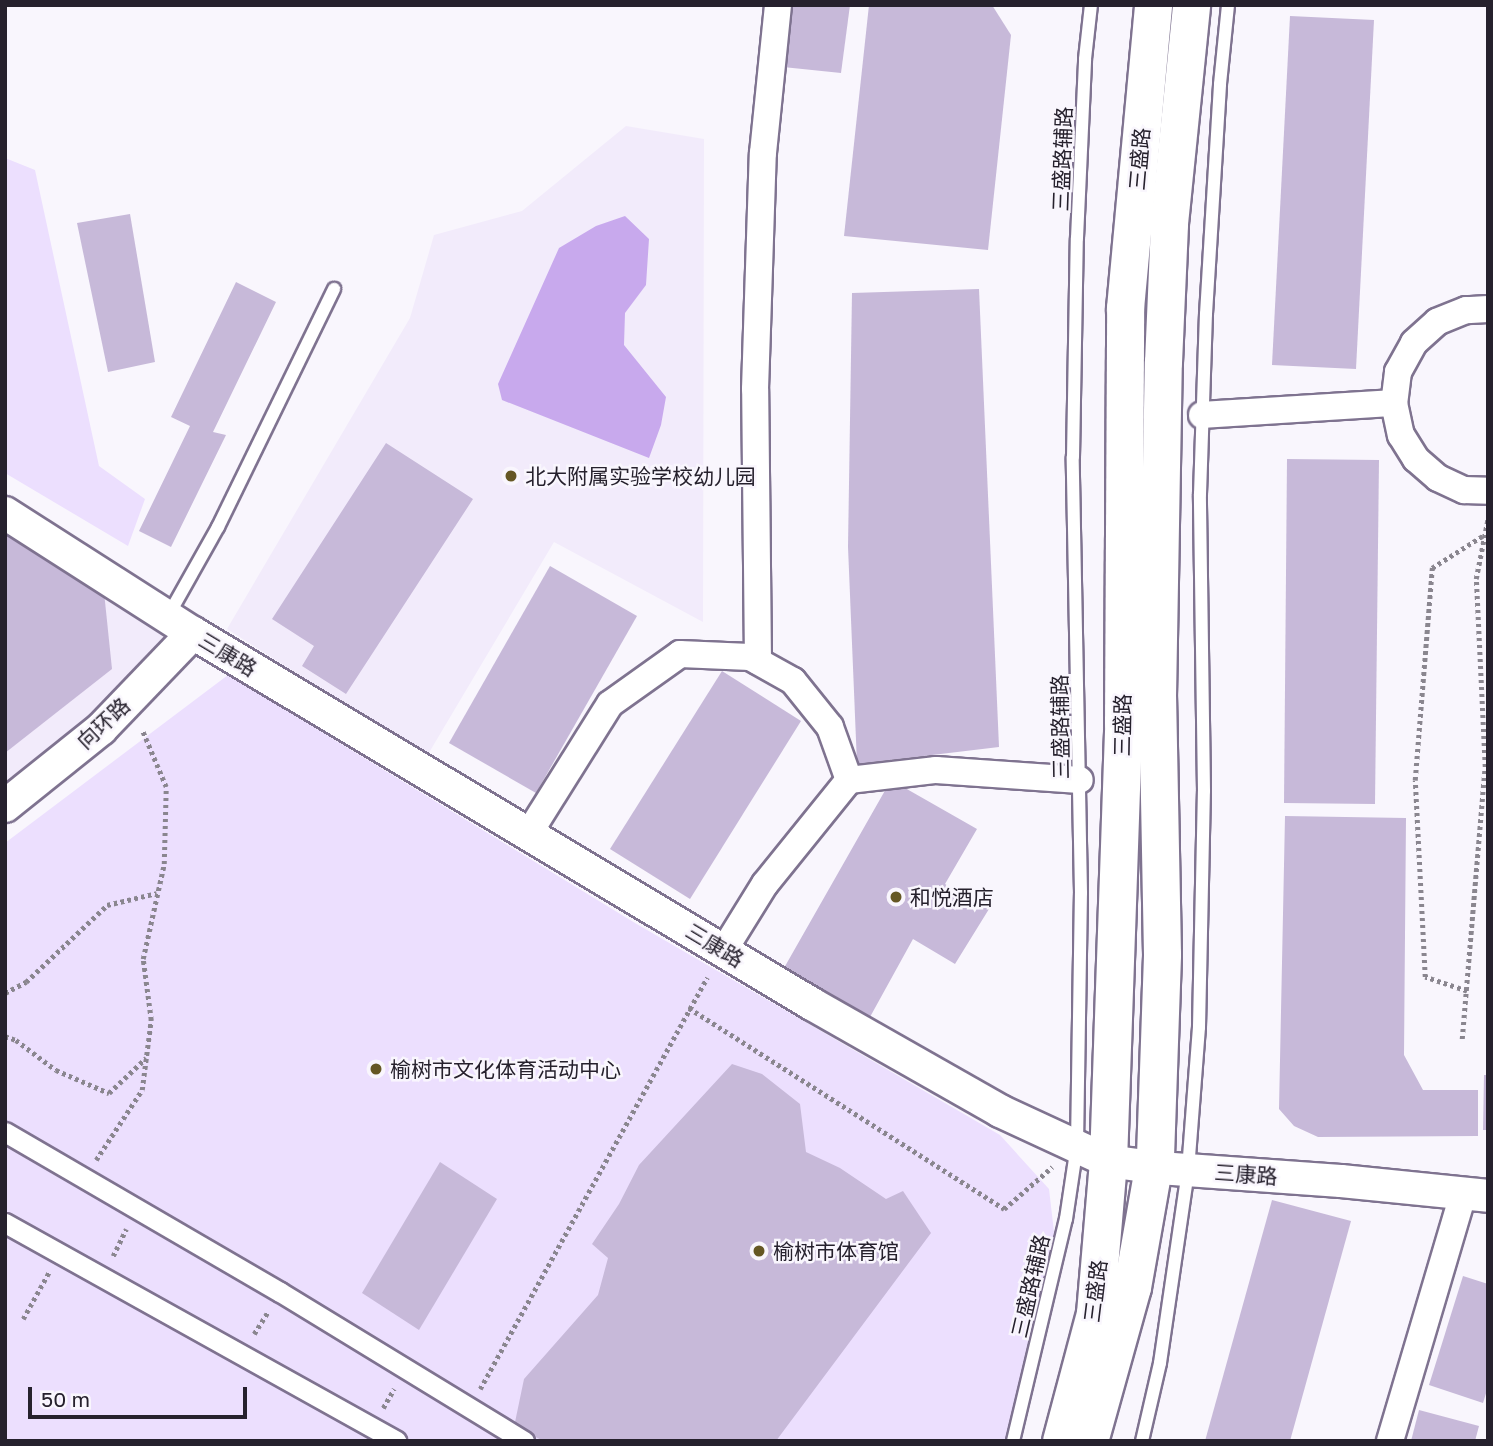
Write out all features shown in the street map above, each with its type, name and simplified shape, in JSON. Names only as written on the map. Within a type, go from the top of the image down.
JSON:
[{"type":"main road","name":"三盛路","points":[[1061,1441],[1095,1313],[1093,1153],[1123,723],[1125,307],[1153,5]]},
{"type":"main road","points":[[1089,1441],[1132,1287],[1153,1167],[1162,954],[1157,696],[1163,362],[1169,223],[1191,5]]},
{"type":"street","points":[[758,661],[755,389],[763,153],[778,5]]},
{"type":"street","points":[[1488,309],[1466,310],[1437,322],[1414,344],[1398,372],[1394,403],[1401,435],[1416,459],[1437,478],[1464,489],[1488,491]]},
{"type":"street","points":[[1202,415],[1394,403]]},
{"type":"street","name":"三康路","points":[[5,513],[181,625],[724,950],[1000,1111],[1093,1153],[1153,1167],[1341,1181],[1475,1195]]},
{"type":"street","name":"向环路","points":[[5,806],[101,729],[129,700],[181,625]]},
{"type":"street","points":[[529,833],[610,704],[680,654],[750,657],[793,681],[830,727],[849,780]]},
{"type":"street","points":[[724,950],[765,884],[849,780],[936,770],[1080,780]]},
{"type":"street","points":[[5,1132],[280,1292],[524,1441]]},
{"type":"street","points":[[1390,1441],[1475,1195]]},
{"type":"street","points":[[5,1223],[396,1441]]},
{"type":"lane","name":"三盛路辅路","points":[[1013,1441],[1066,1219],[1093,1153],[1080,1078],[1080,780],[1074,443],[1079,210],[1091,5]]},
{"type":"lane","points":[[1142,1441],[1160,1363],[1188,1170],[1199,1027],[1204,791],[1199,494],[1219,98],[1228,5]]},
{"type":"lane","points":[[181,625],[218,527],[334,289]]},
{"type":"path","points":[[1462,1039],[1485,811],[1476,579],[1488,518]]},
{"type":"path","points":[[1467,991],[1425,977],[1415,780],[1432,568],[1484,535]]},
{"type":"path","points":[[84,1179],[142,1090],[151,1020],[143,959],[164,864],[166,787],[129,700]]},
{"type":"path","points":[[5,993],[26,982],[107,905],[157,893]]},
{"type":"path","points":[[470,1408],[689,1008],[724,950]]},
{"type":"path","points":[[689,1008],[1004,1209],[1093,1153]]},
{"type":"path","points":[[5,1036],[16,1040],[55,1070],[109,1093],[146,1058]]},
{"type":"path","points":[[103,1276],[136,1210]]},
{"type":"path","points":[[23,1319],[59,1252]]},
{"type":"path","points":[[241,1356],[280,1292]]},
{"type":"path","points":[[371,1427],[406,1370]]},
{"type":"shaded area","name":"北大附属实验学校幼儿园","points":[[626,126],[704,139],[703,622],[554,542],[427,756],[227,629],[410,318],[434,235],[522,211]]},
{"type":"shaded area","points":[[5,158],[35,170],[99,466],[145,499],[128,546],[5,473]]},
{"type":"shaded area","points":[[625,216],[649,239],[646,285],[625,313],[624,345],[666,397],[661,425],[649,458],[502,400],[498,384],[559,248],[596,226]]},
{"type":"shaded area","points":[[5,513],[193,633],[5,804]]},
{"type":"shaded area","name":"榆树市文化体育活动中心","points":[[228,675],[635,923],[1000,1135],[1049,1189],[1054,1232],[1012,1441],[5,1441],[5,843]]},
{"type":"building","points":[[789,5],[850,5],[841,73],[783,67]]},
{"type":"building","points":[[869,5],[992,5],[1011,35],[988,250],[844,236]]},
{"type":"building","points":[[1290,16],[1374,20],[1356,369],[1272,365]]},
{"type":"building","points":[[130,214],[155,362],[108,372],[77,223]]},
{"type":"building","points":[[236,282],[276,302],[213,432],[226,435],[171,547],[139,531],[190,426],[171,417]]},
{"type":"building","points":[[979,289],[999,747],[857,764],[848,547],[852,293]]},
{"type":"building","points":[[386,443],[473,499],[346,694],[302,666],[314,646],[272,619]]},
{"type":"building","points":[[1287,459],[1379,460],[1375,804],[1284,803]]},
{"type":"building","points":[[5,534],[104,592],[112,669],[5,753]]},
{"type":"building","points":[[550,566],[637,616],[536,793],[449,743]]},
{"type":"building","points":[[722,671],[801,721],[690,899],[610,849]]},
{"type":"building","name":"和悦酒店","points":[[891,780],[977,829],[945,884],[989,909],[955,964],[913,939],[870,1017],[784,968]]},
{"type":"building","points":[[1285,816],[1406,818],[1404,1055],[1423,1090],[1478,1090],[1478,1136],[1318,1137],[1294,1126],[1279,1109]]},
{"type":"building","name":"榆树市体育馆","points":[[732,1064],[762,1074],[800,1104],[806,1152],[840,1168],[886,1199],[903,1191],[931,1233],[776,1441],[544,1441],[514,1427],[524,1379],[598,1295],[608,1258],[592,1244],[619,1204],[639,1165]]},
{"type":"building","points":[[1484,1075],[1488,1075],[1488,1130],[1483,1130]]},
{"type":"building","points":[[440,1162],[497,1199],[419,1330],[362,1293]]},
{"type":"building","points":[[1272,1200],[1351,1221],[1290,1441],[1205,1441]]},
{"type":"building","points":[[1463,1276],[1488,1284],[1488,1387],[1483,1403],[1429,1385]]},
{"type":"building","points":[[1419,1410],[1479,1426],[1475,1441],[1411,1441]]},
{"type":"place","name":"北大附属实验学校幼儿园","points":[[511,476]]},
{"type":"place","name":"和悦酒店","points":[[896,897]]},
{"type":"place","name":"榆树市文化体育活动中心","points":[[376,1069]]},
{"type":"place","name":"榆树市体育馆","points":[[759,1251]]}]
